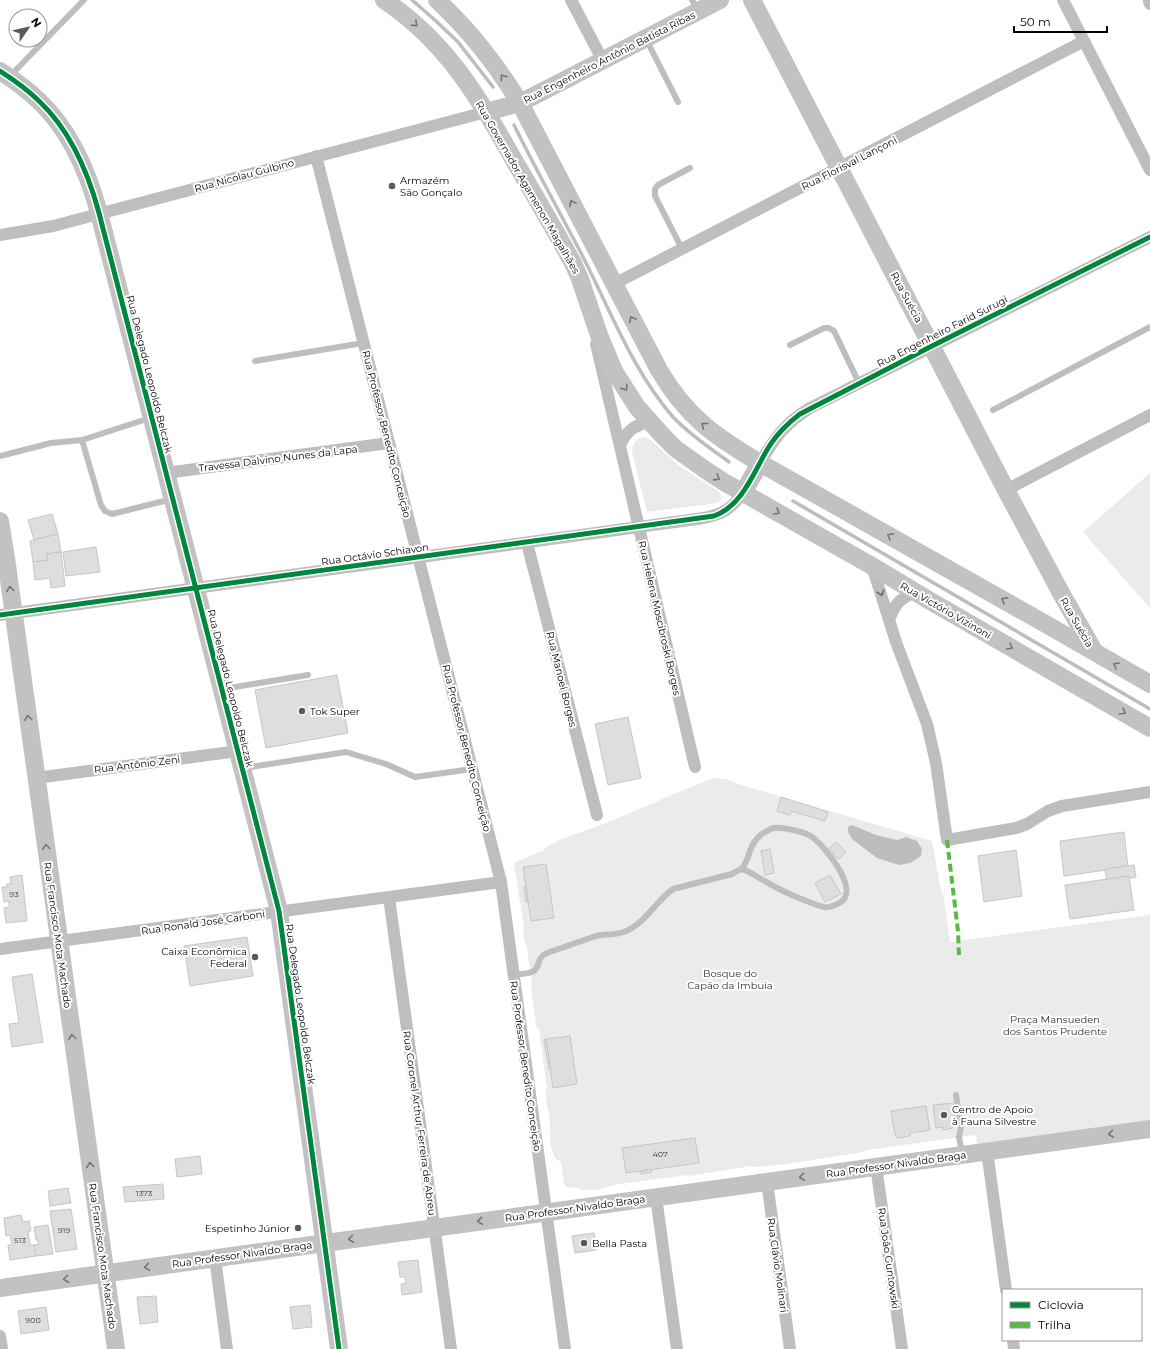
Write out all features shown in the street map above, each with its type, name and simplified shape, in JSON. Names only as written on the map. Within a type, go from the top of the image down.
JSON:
[{"type":"street","name":"Rua Governador Agamenon Magalhães","points":[[384,0],[404,14],[439,47],[456,66],[486,112],[567,251],[573,263],[599,335],[614,371],[624,388],[650,422],[676,449],[707,471],[743,493]]},
{"type":"street","points":[[437,0],[470,33],[486,53],[520,103],[659,370],[678,400],[701,423],[718,437],[760,463],[1150,684]]},
{"type":"street","points":[[571,0],[603,61]]},
{"type":"street","name":"Rua Engenheiro Antônio Batista Ribas","points":[[486,112],[520,103],[646,38],[696,6],[720,0]]},
{"type":"street","name":"Rua Suécia","points":[[752,0],[1006,490],[1094,652]]},
{"type":"street","points":[[1063,0],[1150,170]]},
{"type":"street","name":"Rua Florisval Lançoni","points":[[614,284],[1084,41]]},
{"type":"street","name":"Rua Delegado Leopoldo Belczak","points":[[4,74],[26,89],[55,117],[75,149],[86,172],[99,214],[279,911],[339,1349]]},
{"type":"street","name":"Rua Nicolau Gulbino","points":[[0,235],[53,226],[486,112]]},
{"type":"street","name":"Rua Professor Benedito Conceição","points":[[316,156],[501,882],[565,1349]]},
{"type":"street","name":"Rua Engenheiro Farid Surugi","points":[[760,463],[777,435],[792,420],[810,408],[1150,237]]},
{"type":"street","name":"Rua Helena Moscibroski Borges","points":[[582,287],[695,767]]},
{"type":"street","points":[[1006,490],[1150,415]]},
{"type":"street","points":[[620,445],[624,436],[632,429],[650,422]]},
{"type":"street","name":"Travessa Dalvino Nunes da Lapa","points":[[166,473],[389,443]]},
{"type":"street","points":[[743,493],[760,463]]},
{"type":"street","name":"Rua Octávio Schiavon","points":[[7,614],[714,516],[723,513],[731,507],[743,493]]},
{"type":"street","name":"Rua Victório Vizinoni","points":[[743,493],[872,566],[1150,728]]},
{"type":"street","name":"Rua Francisco Mota Machado","points":[[0,521],[7,614],[36,778],[116,1349]]},
{"type":"street","name":"Rua Manoel Borges","points":[[527,543],[597,815]]},
{"type":"street","points":[[872,566],[889,620],[927,724],[936,763],[947,840],[1016,828],[1027,824],[1048,811],[1062,806],[1150,792]]},
{"type":"street","points":[[889,620],[898,602],[905,596],[915,592]]},
{"type":"street","name":"Rua Suécia","points":[[1044,623],[1054,617],[1059,610],[1061,593]]},
{"type":"street","name":"Rua Antônio Zeni","points":[[36,778],[240,760]]},
{"type":"street","name":"Rua Ronald José Carboni","points":[[0,949],[501,882]]},
{"type":"street","name":"Rua Coronel Arthur Ferreira de Abreu","points":[[389,897],[451,1349]]},
{"type":"street","name":"Rua Professor Nivaldo Braga","points":[[0,1288],[1150,1129]]},
{"type":"street","points":[[987,1151],[1006,1289]]},
{"type":"street","name":"Rua João Guntowski","points":[[876,1166],[902,1349]]},
{"type":"street","name":"Rua Clávio Molinari","points":[[767,1182],[790,1349]]},
{"type":"street","points":[[656,1197],[677,1349]]},
{"type":"street","points":[[215,1258],[227,1349]]},
{"type":"street","points":[[0,1336],[2,1349]]},
{"type":"lane","points":[[4,74],[84,0]]},
{"type":"lane","points":[[646,38],[678,102]]},
{"type":"lane","points":[[682,249],[655,196],[655,189],[658,185],[690,168]]},
{"type":"lane","points":[[993,410],[1150,327]]},
{"type":"lane","points":[[790,345],[824,328],[829,328],[834,331],[859,383]]},
{"type":"lane","points":[[255,361],[364,343]]},
{"type":"lane","points":[[0,456],[51,443],[82,440],[152,418]]},
{"type":"lane","points":[[82,440],[101,504],[105,511],[112,514],[173,499]]},
{"type":"lane","points":[[222,689],[308,675]]},
{"type":"lane","points":[[240,760],[346,752],[386,764],[415,777],[472,769]]},
{"type":"lane","points":[[514,975],[535,970],[538,960],[541,956],[547,953],[596,936],[622,933],[633,928],[666,894],[673,889],[732,874],[741,869],[746,863],[754,841],[761,834],[772,828],[784,829],[808,835],[820,844],[846,881],[847,894],[843,901],[833,906],[824,907],[791,896],[762,880],[750,871],[741,869]]},
{"type":"lane","points":[[956,1095],[961,1126],[959,1137],[962,1155]]},
{"type":"green space","points":[[645,437],[651,440],[678,465],[718,491],[722,497],[720,501],[718,503],[647,512],[632,452],[633,446],[636,442],[640,438]]},
{"type":"green space","points":[[1150,473],[1150,608],[1083,532]]},
{"type":"green space","name":"Bosque do Capão da Imbuia","points":[[714,778],[726,779],[738,784],[932,841],[940,886],[944,898],[950,942],[1150,915],[1150,1120],[977,1144],[976,1135],[867,1150],[864,1152],[786,1164],[756,1167],[751,1166],[689,1176],[618,1184],[598,1190],[581,1190],[577,1187],[568,1188],[564,1184],[561,1162],[554,1157],[550,1140],[549,1114],[546,1098],[547,1088],[539,1030],[536,1025],[527,947],[523,932],[524,927],[514,863],[544,850],[552,844],[565,838],[601,825]]},
{"type":"shaded area","points":[[852,825],[876,835],[897,840],[906,837],[917,841],[922,849],[921,856],[910,863],[899,865],[877,858],[852,839],[848,832],[848,827]]},
{"type":"building","points":[[52,514],[58,534],[34,540],[28,520]]},
{"type":"building","points":[[58,534],[61,552],[47,554],[48,560],[33,562],[30,541]]},
{"type":"building","points":[[96,547],[100,572],[66,576],[63,552]]},
{"type":"building","points":[[61,552],[65,586],[51,588],[50,578],[35,580],[33,562],[48,560],[47,554]]},
{"type":"building","name":"Tok Super","points":[[337,675],[348,733],[266,748],[255,690]]},
{"type":"building","points":[[628,717],[641,778],[608,785],[595,724]]},
{"type":"building","points":[[781,797],[828,812],[825,821],[791,811],[790,815],[777,811]]},
{"type":"building","points":[[1124,832],[1128,867],[1064,876],[1060,841]]},
{"type":"building","points":[[837,842],[846,853],[838,859],[829,848]]},
{"type":"building","points":[[770,849],[774,873],[765,875],[761,851]]},
{"type":"building","points":[[1016,850],[1022,896],[984,902],[978,856]]},
{"type":"building","points":[[546,864],[554,918],[531,921],[523,867]]},
{"type":"building","points":[[1134,865],[1136,877],[1107,882],[1105,869]]},
{"type":"building","points":[[22,875],[27,921],[6,923],[4,908],[9,907],[9,901],[4,902],[2,887],[7,887],[7,884],[11,884],[10,877]]},
{"type":"building","points":[[830,875],[841,894],[825,902],[815,883]]},
{"type":"building","points":[[1129,876],[1134,910],[1070,919],[1065,885]]},
{"type":"building","points":[[526,886],[528,902],[526,902],[524,887]]},
{"type":"building","points":[[247,937],[253,976],[190,986],[184,946]]},
{"type":"building","points":[[32,974],[43,1042],[12,1047],[9,1024],[19,1023],[12,977]]},
{"type":"building","points":[[570,1036],[577,1084],[553,1088],[546,1039]]},
{"type":"building","points":[[546,1039],[551,1070],[549,1070],[544,1040]]},
{"type":"building","name":"Centro de Apoio à Fauna Silvestre","points":[[953,1103],[956,1125],[952,1126],[953,1128],[943,1130],[943,1127],[936,1128],[933,1105]]},
{"type":"building","points":[[926,1106],[930,1130],[910,1133],[910,1136],[896,1138],[891,1111]]},
{"type":"building","points":[[695,1138],[699,1163],[626,1173],[622,1148]]},
{"type":"building","points":[[200,1156],[202,1174],[177,1177],[175,1159]]},
{"type":"building","points":[[651,1169],[652,1172],[641,1174],[641,1171]]},
{"type":"building","points":[[163,1184],[164,1199],[125,1202],[123,1187]]},
{"type":"building","points":[[68,1188],[71,1203],[50,1206],[48,1191]]},
{"type":"building","points":[[71,1209],[77,1249],[56,1252],[50,1211]]},
{"type":"building","points":[[21,1215],[23,1222],[29,1221],[31,1231],[28,1231],[30,1245],[34,1245],[36,1256],[10,1260],[8,1245],[12,1245],[10,1235],[6,1236],[4,1218]]},
{"type":"building","points":[[48,1225],[53,1254],[36,1256],[34,1245],[39,1244],[38,1240],[36,1240],[34,1227]]},
{"type":"building","name":"Bella Pasta","points":[[594,1233],[596,1250],[575,1253],[572,1236]]},
{"type":"building","points":[[418,1260],[422,1292],[402,1295],[401,1284],[406,1283],[405,1277],[400,1277],[398,1262]]},
{"type":"building","points":[[156,1296],[158,1322],[140,1324],[137,1297]]},
{"type":"building","points":[[310,1305],[312,1327],[293,1329],[290,1307]]},
{"type":"building","points":[[46,1307],[49,1330],[21,1334],[18,1311]]},
{"type":"waterway","points":[[412,0],[458,42],[493,87]]},
{"type":"waterway","points":[[514,125],[584,259],[634,361],[646,380],[673,417],[686,430],[729,462]]},
{"type":"waterway","points":[[793,501],[1150,709]]},
{"type":"marked path","points":[[947,840],[958,931],[959,955]]},
{"type":"cycle path","points":[[0,71],[34,97],[60,125],[84,167],[99,213],[279,911],[339,1349]]},
{"type":"cycle path","points":[[0,615],[714,516],[724,511],[741,495],[773,441],[784,428],[800,414],[1150,237]]},
{"type":"place","name":"Armazém São Gonçalo","points":[[392,186]]},
{"type":"place","name":"Tok Super","points":[[302,711]]},
{"type":"place","name":"Caixa Econômica Federal","points":[[255,957]]},
{"type":"place","name":"Centro de Apoio à Fauna Silvestre","points":[[944,1115]]},
{"type":"place","name":"Espetinho Júnior","points":[[298,1228]]},
{"type":"place","name":"Bella Pasta","points":[[584,1243]]},
{"type":"park label","name":"Praça Mansueden dos Santos Prudente","points":[[1055,1024]]}]
